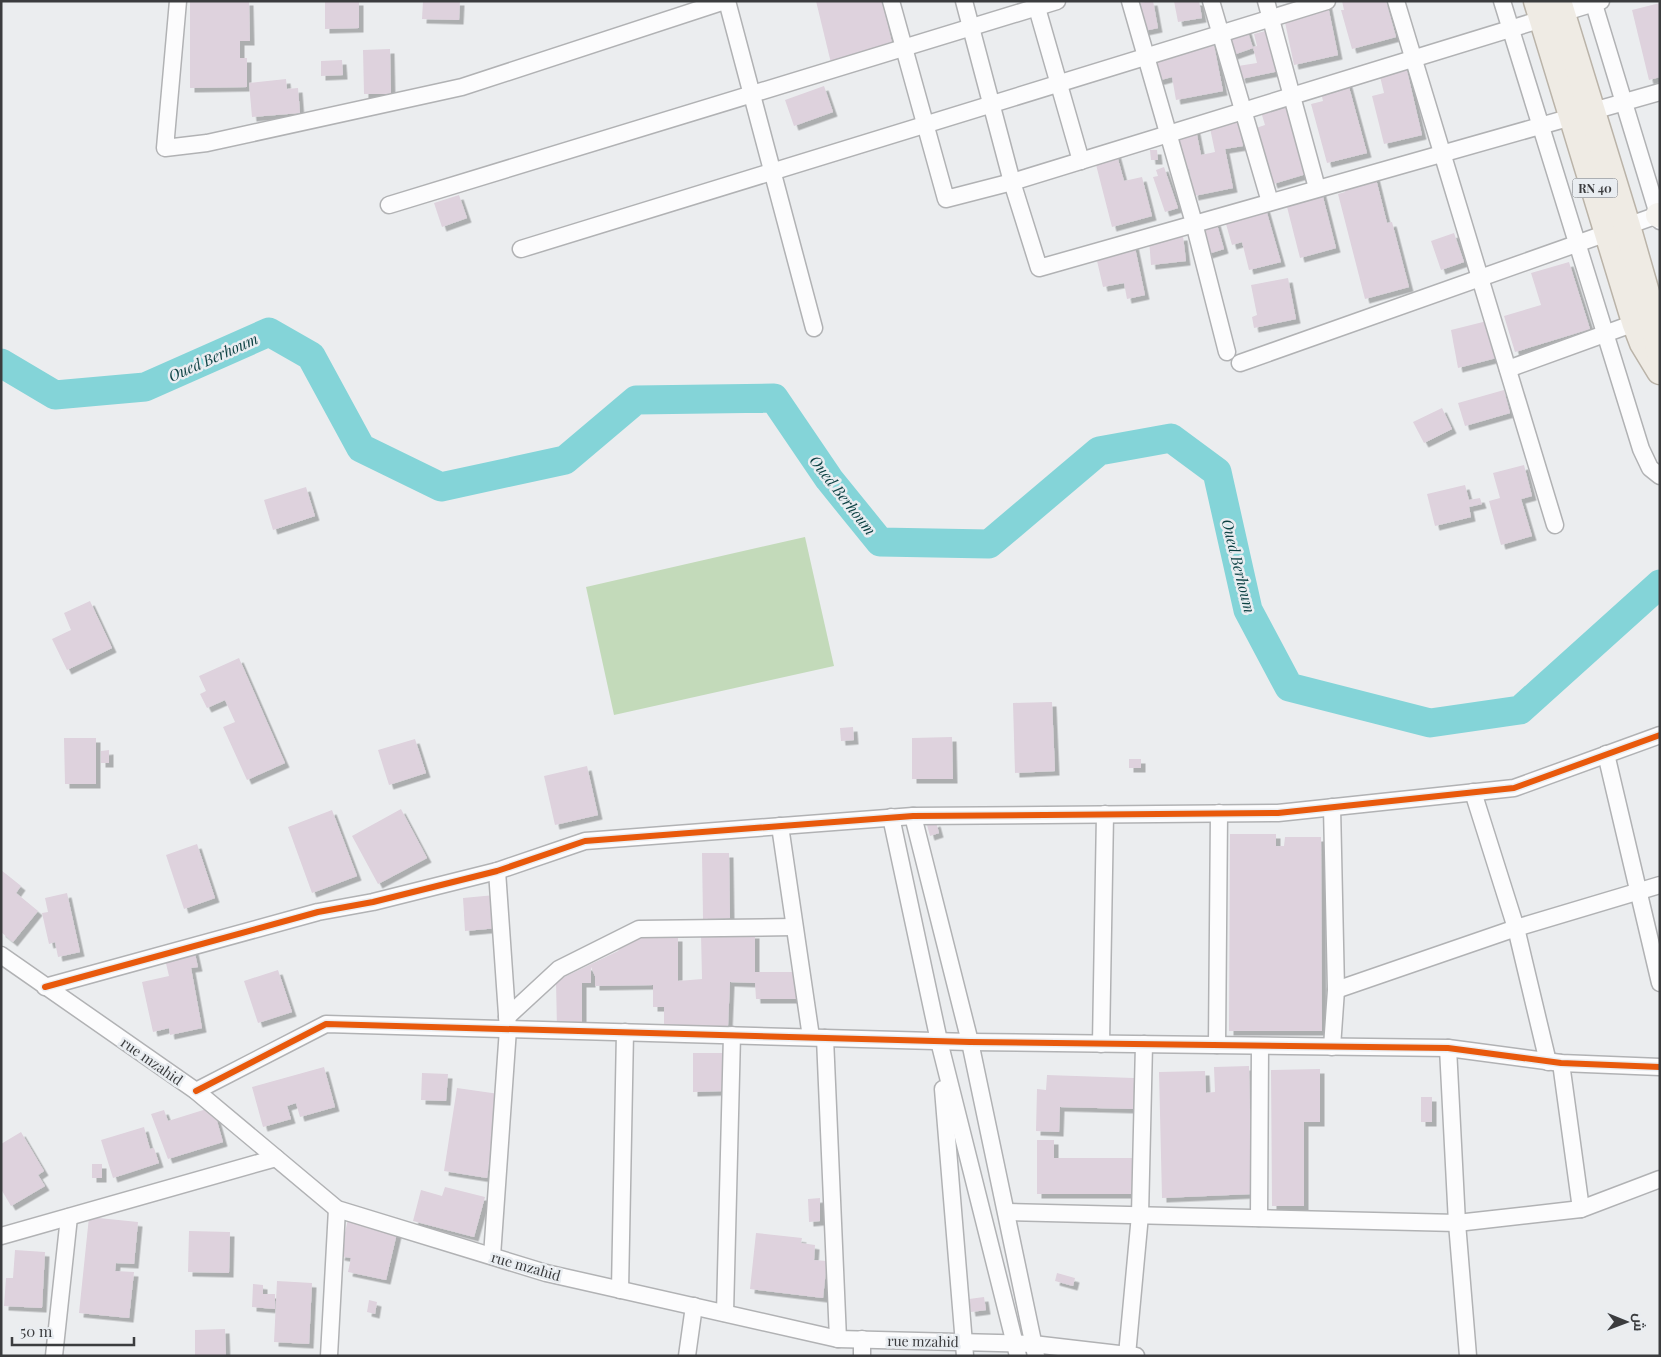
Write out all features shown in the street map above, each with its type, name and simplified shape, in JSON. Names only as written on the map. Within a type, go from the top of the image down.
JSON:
[{"type":"main road","name":"RN 40","points":[[1550,9],[1618,230],[1660,354]]},
{"type":"main road","name":"RN 40","points":[[1649,318],[1646,348],[1660,371]]},
{"type":"street","points":[[178,1],[166,148],[207,143],[462,87],[726,1],[814,328]]},
{"type":"street","points":[[891,1],[946,199],[1012,182],[1510,29],[1550,9],[1595,2],[1659,217],[1240,363]]},
{"type":"street","points":[[964,1],[1012,182],[1039,268],[1660,92]]},
{"type":"street","points":[[389,205],[972,27],[1036,4],[1057,1]]},
{"type":"street","points":[[1130,1],[1194,223],[1227,352]]},
{"type":"street","points":[[1211,1],[1270,202]]},
{"type":"street","points":[[1266,1],[1317,188]]},
{"type":"street","points":[[520,248],[1327,1]]},
{"type":"street","points":[[1396,1],[1555,525]]},
{"type":"street","points":[[1502,1],[1576,245],[1644,459],[1660,476]]},
{"type":"street","points":[[1036,4],[1081,161]]},
{"type":"street","points":[[1508,368],[1649,318]]},
{"type":"street","points":[[45,987],[318,912],[373,902],[497,871],[585,841],[913,816],[1278,813],[1514,788],[1660,735]]},
{"type":"street","points":[[1606,754],[1637,892],[1660,982]]},
{"type":"street","points":[[1473,792],[1516,928],[1554,1062],[1581,1209]]},
{"type":"street","points":[[1332,807],[1336,990],[1332,1047]]},
{"type":"street","points":[[1218,813],[1218,1045]]},
{"type":"street","points":[[1101,1044],[1104,814]]},
{"type":"street","points":[[913,816],[970,1042],[1007,1212],[1034,1350]]},
{"type":"street","points":[[891,818],[939,1041],[1017,1350]]},
{"type":"street","points":[[780,826],[794,927],[818,1038],[838,1339]]},
{"type":"street","points":[[492,1256],[508,1023],[497,871]]},
{"type":"street","points":[[1336,990],[1516,928],[1660,885]]},
{"type":"street","points":[[508,1023],[560,969],[639,929],[794,927]]},
{"type":"street","name":"rue mzahid","points":[[1,955],[196,1091],[337,1209],[546,1273],[838,1339],[862,1348],[1034,1350],[1131,1355]]},
{"type":"street","points":[[196,1091],[326,1024],[508,1023],[625,1032],[818,1038],[970,1042],[1448,1048],[1554,1062],[1660,1067]]},
{"type":"street","points":[[620,1290],[625,1032]]},
{"type":"street","points":[[725,1313],[732,1035]]},
{"type":"street","points":[[939,1041],[965,1349]]},
{"type":"street","points":[[1131,1355],[1140,1215],[1144,1044]]},
{"type":"street","points":[[1259,1218],[1260,1046]]},
{"type":"street","points":[[1448,1048],[1457,1223],[1468,1356]]},
{"type":"street","points":[[1,1236],[276,1158]]},
{"type":"street","points":[[1007,1212],[1457,1223],[1581,1209],[1660,1179]]},
{"type":"street","points":[[329,1356],[337,1209]]},
{"type":"street","points":[[54,1356],[69,1217]]},
{"type":"street","points":[[687,1356],[694,1306]]},
{"type":"green space","points":[[805,537],[834,666],[614,715],[586,587]]},
{"type":"building","points":[[190,1],[249,1],[250,41],[240,41],[240,58],[247,58],[247,87],[190,88]]},
{"type":"building","points":[[325,1],[359,1],[359,28],[325,29]]},
{"type":"building","points":[[423,1],[460,1],[459,20],[422,19]]},
{"type":"building","points":[[816,1],[882,1],[893,47],[831,63]]},
{"type":"building","points":[[1153,1],[1158,28],[1144,31],[1138,3]]},
{"type":"building","points":[[1174,1],[1199,1],[1202,18],[1178,22]]},
{"type":"building","points":[[1327,1],[1338,55],[1294,65],[1282,8]]},
{"type":"building","points":[[1342,1],[1386,1],[1396,37],[1352,49],[1341,10],[1344,10]]},
{"type":"building","points":[[1660,3],[1660,77],[1649,80],[1632,10]]},
{"type":"building","points":[[1245,23],[1253,48],[1233,55],[1225,30]]},
{"type":"building","points":[[1269,30],[1279,71],[1241,79],[1238,66],[1257,63],[1253,47],[1257,46],[1254,34]]},
{"type":"building","points":[[1213,40],[1223,91],[1176,100],[1172,77],[1157,81],[1152,51]]},
{"type":"building","points":[[390,49],[391,94],[364,94],[363,50]]},
{"type":"building","points":[[1404,58],[1422,135],[1384,144],[1372,96],[1384,93],[1377,64]]},
{"type":"building","points":[[342,60],[343,75],[321,76],[321,61]]},
{"type":"building","points":[[1346,76],[1367,153],[1327,163],[1311,104],[1323,101],[1319,84]]},
{"type":"building","points":[[286,79],[287,89],[298,88],[300,113],[252,117],[249,83]]},
{"type":"building","points":[[824,86],[833,112],[794,126],[785,100]]},
{"type":"building","points":[[1289,93],[1313,172],[1273,184],[1256,128],[1265,125],[1258,102]]},
{"type":"building","points":[[1235,108],[1243,146],[1225,149],[1233,188],[1194,196],[1189,169],[1184,170],[1175,124],[1194,120],[1201,155],[1215,152],[1207,114]]},
{"type":"building","points":[[1115,148],[1124,181],[1142,177],[1152,216],[1112,227],[1093,153]]},
{"type":"building","points":[[1150,150],[1157,150],[1158,160],[1151,160]]},
{"type":"building","points":[[1164,167],[1178,208],[1165,212],[1153,177],[1158,176],[1156,170]]},
{"type":"building","points":[[1375,175],[1387,223],[1392,222],[1409,287],[1365,299],[1338,194],[1345,192],[1343,183]]},
{"type":"building","points":[[1321,189],[1336,248],[1300,258],[1285,199]]},
{"type":"building","points":[[459,195],[467,218],[442,227],[434,203]]},
{"type":"building","points":[[1265,206],[1281,262],[1249,270],[1242,242],[1232,245],[1224,217]]},
{"type":"building","points":[[1216,221],[1224,249],[1208,254],[1199,227]]},
{"type":"building","points":[[1454,233],[1464,262],[1441,270],[1431,241]]},
{"type":"building","points":[[1183,236],[1186,261],[1151,265],[1149,239]]},
{"type":"building","points":[[1134,243],[1145,295],[1127,299],[1124,283],[1103,287],[1095,252]]},
{"type":"building","points":[[1569,262],[1590,329],[1515,352],[1504,316],[1541,305],[1531,273]]},
{"type":"building","points":[[1288,278],[1296,319],[1254,328],[1252,317],[1257,315],[1251,285]]},
{"type":"building","points":[[1491,320],[1500,357],[1458,368],[1451,330]]},
{"type":"building","points":[[1504,390],[1510,413],[1465,426],[1458,403]]},
{"type":"building","points":[[1442,408],[1452,429],[1424,443],[1413,422]]},
{"type":"building","points":[[1524,465],[1532,496],[1521,499],[1532,536],[1501,545],[1489,501],[1500,498],[1493,473]]},
{"type":"building","points":[[1465,485],[1469,500],[1480,498],[1482,504],[1469,507],[1471,517],[1435,526],[1427,494]]},
{"type":"building","points":[[306,487],[315,516],[273,530],[264,500]]},
{"type":"building","points":[[90,601],[112,648],[67,670],[52,639],[71,630],[64,613]]},
{"type":"building","points":[[239,658],[285,763],[247,780],[223,727],[235,722],[225,700],[207,708],[200,694],[206,691],[199,676]]},
{"type":"building","points":[[1052,702],[1055,771],[1015,773],[1013,703]]},
{"type":"building","points":[[853,727],[854,740],[841,741],[840,728]]},
{"type":"building","points":[[952,737],[953,779],[912,779],[912,738]]},
{"type":"building","points":[[64,738],[96,738],[96,784],[65,784]]},
{"type":"building","points":[[415,739],[426,773],[389,785],[378,750]]},
{"type":"building","points":[[109,750],[109,763],[101,763],[101,751]]},
{"type":"building","points":[[1129,759],[1141,759],[1141,768],[1129,768]]},
{"type":"building","points":[[587,766],[598,815],[555,825],[544,776]]},
{"type":"building","points":[[401,809],[427,858],[378,884],[352,836]]},
{"type":"building","points":[[332,810],[357,876],[312,893],[288,827]]},
{"type":"building","points":[[936,822],[939,833],[930,836],[927,825]]},
{"type":"building","points":[[1230,834],[1276,834],[1276,846],[1284,846],[1285,837],[1321,837],[1322,1031],[1229,1031]]},
{"type":"building","points":[[197,844],[215,898],[184,909],[166,855]]},
{"type":"building","points":[[702,853],[729,853],[730,918],[703,919]]},
{"type":"building","points":[[1,870],[21,886],[16,893],[38,911],[13,942],[1,932]]},
{"type":"building","points":[[67,893],[80,952],[58,957],[55,942],[49,944],[42,913],[48,912],[45,898]]},
{"type":"building","points":[[495,895],[498,928],[465,931],[463,898]]},
{"type":"building","points":[[701,934],[755,934],[755,972],[793,972],[797,999],[756,999],[755,983],[730,982],[728,1026],[664,1026],[664,1007],[653,1007],[653,985],[595,986],[595,976],[591,967],[591,983],[582,983],[582,1029],[557,1029],[556,981],[618,951],[628,937],[678,937],[678,981],[702,979]]},
{"type":"building","points":[[193,945],[198,967],[191,968],[202,1028],[170,1035],[169,1028],[153,1032],[142,982],[169,976],[163,951]]},
{"type":"building","points":[[278,970],[292,1012],[258,1023],[244,981]]},
{"type":"building","points":[[693,1053],[723,1053],[723,1091],[693,1092]]},
{"type":"building","points":[[1249,1066],[1252,1194],[1162,1198],[1159,1072],[1205,1071],[1206,1093],[1215,1092],[1214,1067]]},
{"type":"building","points":[[324,1067],[335,1107],[300,1117],[296,1103],[287,1106],[291,1119],[263,1127],[252,1087]]},
{"type":"building","points":[[1320,1069],[1320,1122],[1304,1122],[1304,1206],[1272,1206],[1271,1070]]},
{"type":"building","points":[[422,1073],[448,1074],[446,1101],[421,1100]]},
{"type":"building","points":[[1047,1075],[1134,1078],[1133,1109],[1060,1107],[1059,1132],[1036,1131],[1037,1089],[1046,1090]]},
{"type":"building","points":[[457,1088],[499,1094],[487,1178],[444,1171]]},
{"type":"building","points":[[1421,1097],[1432,1097],[1432,1122],[1421,1122]]},
{"type":"building","points":[[213,1107],[223,1142],[168,1159],[151,1114],[164,1110],[168,1121]]},
{"type":"building","points":[[144,1127],[150,1149],[154,1148],[159,1163],[113,1178],[101,1140]]},
{"type":"building","points":[[21,1132],[44,1171],[38,1175],[45,1186],[11,1206],[1,1189],[1,1144]]},
{"type":"building","points":[[1037,1140],[1054,1140],[1054,1158],[1132,1158],[1132,1194],[1037,1194]]},
{"type":"building","points":[[92,1164],[102,1164],[102,1178],[92,1178]]},
{"type":"building","points":[[445,1187],[485,1197],[474,1237],[413,1221],[421,1190],[442,1196]]},
{"type":"building","points":[[820,1198],[820,1221],[809,1222],[808,1199]]},
{"type":"building","points":[[89,1217],[138,1222],[134,1264],[116,1263],[115,1271],[134,1272],[129,1318],[79,1313]]},
{"type":"building","points":[[348,1219],[397,1233],[386,1280],[348,1272],[351,1258],[340,1256]]},
{"type":"building","points":[[189,1231],[230,1232],[229,1273],[188,1272]]},
{"type":"building","points":[[756,1233],[802,1238],[801,1243],[815,1245],[814,1260],[827,1261],[823,1298],[750,1289]]},
{"type":"building","points":[[15,1250],[45,1252],[42,1308],[4,1306],[6,1278],[13,1278]]},
{"type":"building","points":[[1057,1273],[1075,1278],[1073,1286],[1055,1281]]},
{"type":"building","points":[[277,1281],[312,1283],[309,1344],[274,1342]]},
{"type":"building","points":[[253,1284],[263,1285],[263,1294],[275,1294],[275,1309],[252,1307]]},
{"type":"building","points":[[984,1297],[986,1310],[971,1312],[969,1299]]},
{"type":"building","points":[[369,1300],[377,1302],[375,1314],[367,1312]]},
{"type":"building","points":[[225,1329],[226,1356],[195,1356],[195,1330]]},
{"type":"waterway","name":"Oued Berhoum","points":[[1,363],[55,395],[145,387],[269,332],[311,356],[361,448],[441,487],[565,460],[636,400],[774,398],[829,479],[880,542],[989,544],[1099,451],[1171,438],[1217,472],[1248,610],[1289,687],[1430,723],[1520,710],[1660,584]]},
{"type":"cycle path","points":[[45,987],[318,912],[373,902],[497,871],[585,841],[913,816],[1278,813],[1514,788],[1660,735]]},
{"type":"cycle path","points":[[196,1091],[326,1024],[970,1042],[1448,1048],[1561,1063],[1660,1067]]}]
